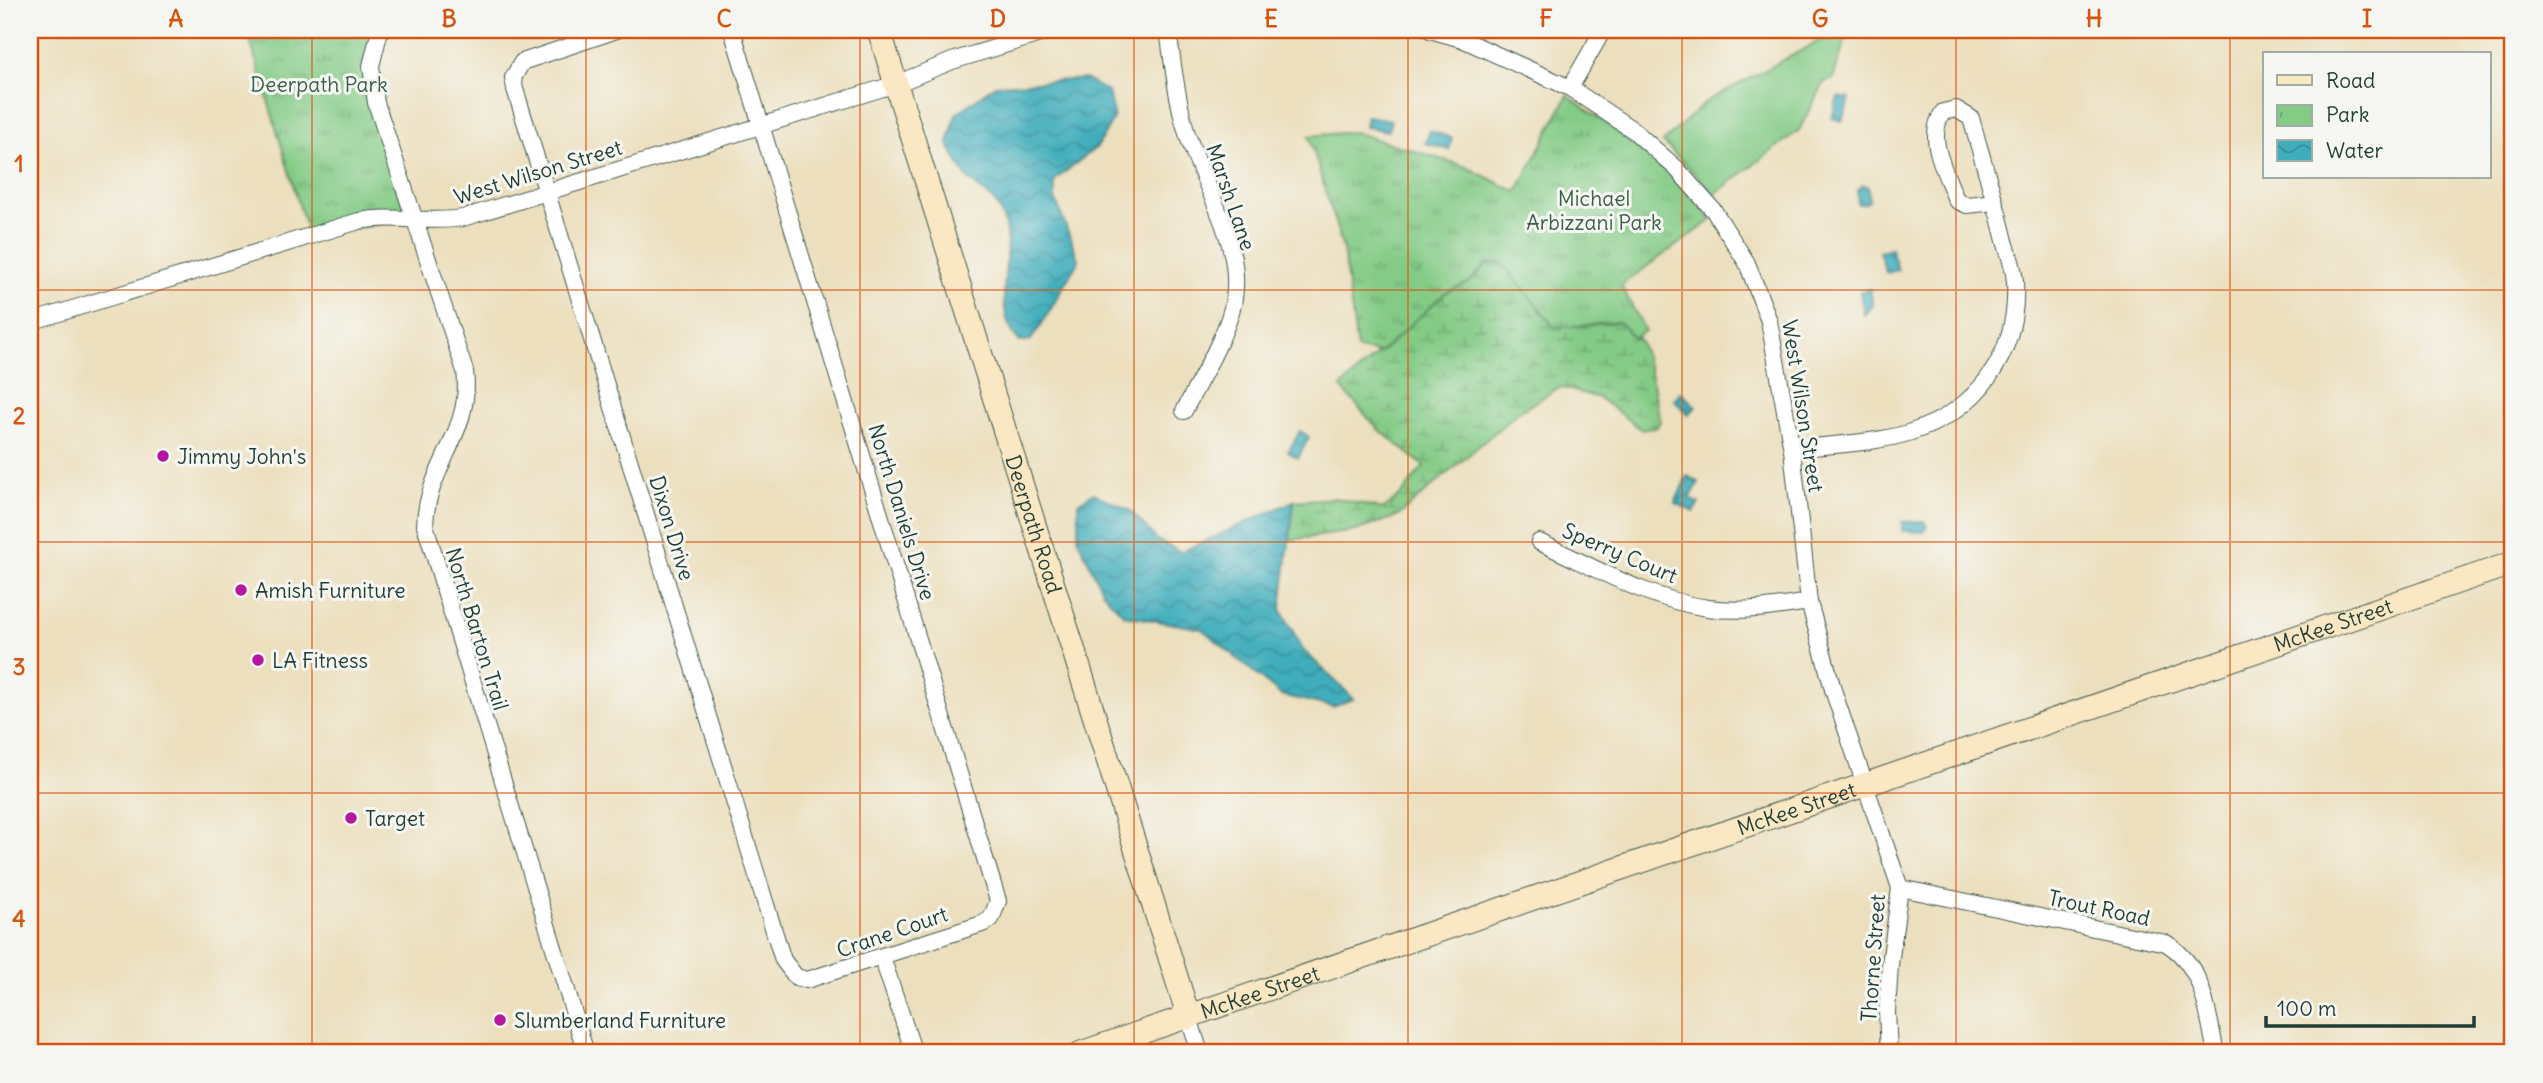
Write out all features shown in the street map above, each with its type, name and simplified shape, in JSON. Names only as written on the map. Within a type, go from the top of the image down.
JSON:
[{"type":"street","name":"North Barton Trail","points":[[380,30],[370,66],[373,85],[400,181],[465,372],[468,390],[460,426],[426,501],[425,525],[586,1053]]},
{"type":"street","name":"Dixon Drive","points":[[617,30],[522,62],[513,78],[515,89],[783,960],[796,976]]},
{"type":"street","name":"North Daniels Drive","points":[[732,30],[997,891],[997,911]]},
{"type":"street","name":"Deerpath Road","points":[[879,30],[1189,1018]]},
{"type":"street","name":"West Wilson Street","points":[[30,322],[333,227],[384,216],[439,222],[463,218],[896,84],[952,61],[1053,30]]},
{"type":"street","name":"Marsh Lane","points":[[1168,30],[1185,129],[1223,229],[1235,280],[1229,317],[1184,411]]},
{"type":"street","name":"West Wilson Street","points":[[1430,30],[1462,39],[1570,88],[1633,130],[1676,168],[1732,236],[1747,263],[1769,321],[1792,450],[1809,601],[1834,694],[1865,787]]},
{"type":"street","points":[[1570,88],[1603,30]]},
{"type":"street","points":[[1792,450],[1906,433],[1952,415],[1982,387],[2002,356],[2014,319],[2015,279],[1995,202],[1971,118],[1956,109],[1944,112],[1936,123],[1935,139],[1956,200],[1968,205],[1995,202]]},
{"type":"street","name":"Sperry Court","points":[[1539,542],[1654,594],[1707,608],[1754,610],[1809,601]]},
{"type":"street","name":"McKee Street","points":[[1081,1053],[1865,787],[2263,647],[2513,563]]},
{"type":"street","name":"Thorne Street","points":[[1865,787],[1900,888],[1888,989],[1889,1053]]},
{"type":"street","name":"Trout Road","points":[[1900,888],[2166,943],[2181,953],[2197,976],[2216,1053]]},
{"type":"street","name":"Crane Court","points":[[796,976],[807,980],[818,979],[982,924],[997,911]]},
{"type":"street","points":[[882,957],[914,1053]]},
{"type":"street","points":[[1189,1018],[1200,1053]]},
{"type":"green space","name":"Deerpath Park","points":[[247,30],[380,30],[371,66],[415,219],[308,235]]},
{"type":"green space","points":[[1821,30],[1865,30],[1846,38],[1833,79],[1823,83],[1799,130],[1715,194],[1663,142],[1707,101],[1823,39]]},
{"type":"green space","name":"Michael Arbizzani Park","points":[[1568,95],[1673,175],[1712,220],[1621,285],[1645,331],[1634,338],[1619,322],[1555,328],[1501,262],[1486,264],[1470,282],[1445,293],[1380,353],[1357,349],[1343,249],[1309,136],[1353,132],[1464,166],[1517,192]]},
{"type":"green space","points":[[1502,262],[1555,328],[1620,322],[1634,338],[1638,338],[1654,389],[1660,421],[1657,427],[1642,430],[1599,398],[1560,387],[1517,413],[1398,516],[1355,531],[1290,540],[1294,501],[1335,498],[1384,509],[1403,493],[1424,466],[1378,429],[1341,387],[1445,293],[1470,282],[1486,264]]},
{"type":"water","points":[[1085,79],[1108,92],[1114,117],[1098,146],[1055,180],[1055,198],[1079,261],[1037,332],[1030,341],[1020,342],[1010,328],[1005,311],[1007,240],[1004,223],[998,207],[967,177],[948,143],[956,114],[995,85]]},
{"type":"water","points":[[1838,97],[1850,99],[1842,121],[1832,118]]},
{"type":"water","points":[[1367,116],[1391,120],[1388,131],[1365,127]]},
{"type":"water","points":[[1430,131],[1452,138],[1449,150],[1425,143]]},
{"type":"water","points":[[1863,185],[1868,187],[1869,201],[1858,204],[1857,191]]},
{"type":"water","points":[[1891,248],[1898,270],[1886,273],[1879,251]]},
{"type":"water","points":[[1870,289],[1873,306],[1864,315],[1860,291]]},
{"type":"water","points":[[1681,392],[1696,407],[1688,414],[1674,399]]},
{"type":"water","points":[[1300,431],[1309,437],[1298,458],[1288,452]]},
{"type":"water","points":[[1687,476],[1699,482],[1690,499],[1699,503],[1694,512],[1675,503]]},
{"type":"water","points":[[1093,493],[1131,511],[1157,540],[1181,552],[1294,501],[1281,609],[1303,650],[1354,699],[1333,707],[1281,695],[1202,629],[1124,615],[1103,593],[1078,539],[1078,503]]},
{"type":"water","points":[[1924,521],[1927,527],[1923,532],[1902,531],[1902,522]]},
{"type":"place","name":"Jimmy John's","points":[[163,456]]},
{"type":"place","name":"Amish Furniture","points":[[241,590]]},
{"type":"place","name":"LA Fitness","points":[[258,660]]},
{"type":"place","name":"Target","points":[[351,818]]},
{"type":"place","name":"Slumberland Furniture","points":[[500,1020]]}]
